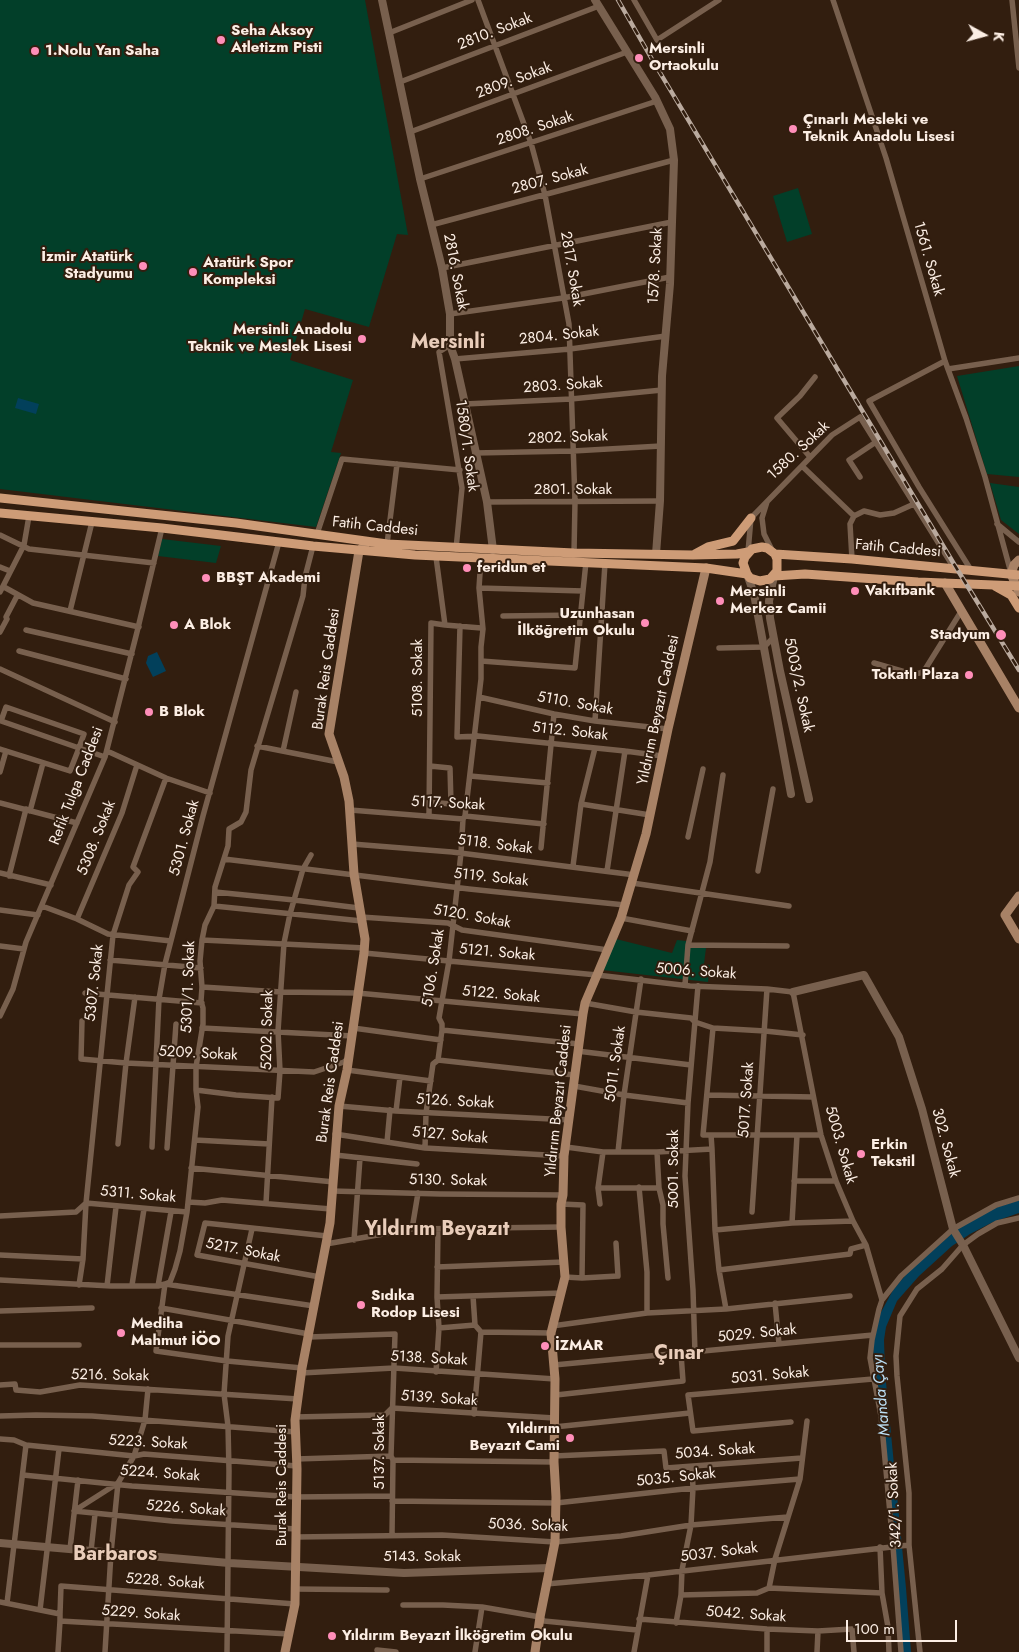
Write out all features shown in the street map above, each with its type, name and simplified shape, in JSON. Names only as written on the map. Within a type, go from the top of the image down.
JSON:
[{"type":"main road","name":"Fatih Caddesi","points":[[0,498],[236,523],[482,558],[706,568],[747,574]]},
{"type":"main road","points":[[0,513],[162,528],[359,551],[436,557],[457,553]]},
{"type":"main road","points":[[693,555],[708,546],[733,541],[751,518]]},
{"type":"main road","points":[[359,551],[367,544],[388,544]]},
{"type":"main road","points":[[762,546],[775,554],[778,565],[774,576],[770,579],[760,582],[747,574],[743,563],[748,552],[752,549],[762,546]]},
{"type":"main road","name":"Fatih Caddesi","points":[[457,553],[493,550],[693,555],[748,552]]},
{"type":"main road","name":"Burak Reis Caddesi","points":[[285,1652],[295,1604],[297,1462],[295,1417],[331,1208],[335,1134],[349,1058],[364,950],[361,915],[354,874],[350,810],[346,786],[329,734],[359,551]]},
{"type":"main road","name":"Fatih Caddesi","points":[[775,554],[1015,574]]},
{"type":"main road","points":[[1019,560],[1014,565],[1019,597]]},
{"type":"main road","name":"Yıldırım Beyazıt Caddesi","points":[[535,1652],[555,1542],[554,1423],[556,1394],[552,1329],[565,1277],[561,1226],[565,1152],[582,1014],[622,918],[646,834],[668,729],[706,568]]},
{"type":"main road","name":"Fatih Caddesi","points":[[774,576],[805,574],[990,585],[1018,589]]},
{"type":"main road","points":[[945,583],[1019,708]]},
{"type":"main road","points":[[990,585],[1003,589],[1011,595],[1019,608]]},
{"type":"main road","points":[[1019,896],[1006,915],[1019,939]]},
{"type":"street","name":"2816. Sokak","points":[[382,0],[420,179],[442,268],[450,314],[450,345],[455,359],[487,502],[493,550]]},
{"type":"street","points":[[389,33],[472,0]]},
{"type":"street","name":"2817. Sokak","points":[[478,0],[531,144],[545,195],[569,324],[575,502],[574,553]]},
{"type":"street","points":[[634,0],[657,40],[719,0]]},
{"type":"street","name":"1561. Sokak","points":[[833,0],[886,158],[945,361],[985,477],[997,524],[1015,574]]},
{"type":"street","points":[[1012,0],[1016,55],[1019,68]]},
{"type":"street","name":"2810. Sokak","points":[[400,82],[597,3]]},
{"type":"street","name":"1578. Sokak","points":[[597,3],[657,101],[670,129],[674,160],[670,278],[662,390],[660,501],[656,554]]},
{"type":"street","name":"2809. Sokak","points":[[410,132],[627,52]]},
{"type":"street","name":"2808. Sokak","points":[[420,179],[657,101]]},
{"type":"street","name":"2807. Sokak","points":[[432,225],[674,160]]},
{"type":"street","points":[[442,268],[672,222]]},
{"type":"street","points":[[450,314],[563,298],[670,278]]},
{"type":"street","name":"2804. Sokak","points":[[455,359],[570,349],[666,336]]},
{"type":"street","name":"1580/1. Sokak","points":[[450,345],[439,352],[462,488],[457,553]]},
{"type":"street","points":[[948,369],[1019,358]]},
{"type":"street","points":[[945,361],[869,401],[919,487],[971,570]]},
{"type":"street","points":[[810,457],[777,418],[800,396],[815,376]]},
{"type":"street","name":"2803. Sokak","points":[[465,404],[571,399],[662,390]]},
{"type":"street","name":"1580. Sokak","points":[[751,518],[767,499],[832,435],[860,417],[954,568]]},
{"type":"street","points":[[860,477],[849,460],[876,442]]},
{"type":"street","name":"2802. Sokak","points":[[475,452],[573,451],[661,446]]},
{"type":"street","points":[[317,534],[342,459],[460,470]]},
{"type":"street","points":[[388,544],[397,464]]},
{"type":"street","points":[[802,466],[854,516]]},
{"type":"street","points":[[767,499],[762,518],[763,526],[768,543],[775,554]]},
{"type":"street","name":"2801. Sokak","points":[[487,502],[660,501]]},
{"type":"street","points":[[852,559],[850,524],[854,516],[864,511],[880,515],[894,513],[914,504]]},
{"type":"street","points":[[29,516],[24,545],[2,589],[16,592],[17,596],[33,603],[139,627]]},
{"type":"street","points":[[748,552],[751,518]]},
{"type":"street","points":[[70,611],[92,522]]},
{"type":"street","points":[[997,524],[1019,542]]},
{"type":"street","name":"Refik Tulga Caddesi","points":[[0,1016],[13,989],[24,949],[106,754],[162,528]]},
{"type":"street","points":[[0,534],[29,549],[154,563]]},
{"type":"street","name":"5301. Sokak","points":[[152,1147],[159,999],[165,964],[279,542]]},
{"type":"street","name":"5301/1. Sokak","points":[[156,1351],[161,1308],[161,1285],[170,1282],[175,1269],[187,1212],[198,1107],[196,1067],[202,1028],[203,1008],[200,961],[204,925],[214,906],[215,887],[228,846],[229,829],[241,822],[246,812],[251,770],[297,616],[313,546]]},
{"type":"street","points":[[436,557],[445,625],[482,628]]},
{"type":"street","name":"5106. Sokak","points":[[425,1148],[426,1113],[433,1064],[438,1060],[441,1040],[442,1024],[438,1018],[449,961],[479,697],[482,628],[479,588],[482,558]]},
{"type":"street","points":[[481,661],[575,668],[586,562]]},
{"type":"street","points":[[595,721],[605,563]]},
{"type":"street","points":[[0,567],[10,571]]},
{"type":"street","name":"5003/2. Sokak","points":[[747,574],[754,594],[791,794]]},
{"type":"street","name":"5003/2. Sokak","points":[[774,576],[769,601],[773,638],[809,798]]},
{"type":"street","points":[[479,588],[583,591]]},
{"type":"street","points":[[0,632],[17,596]]},
{"type":"street","points":[[874,663],[912,674],[924,671],[962,610]]},
{"type":"street","points":[[503,616],[580,615]]},
{"type":"street","name":"5108. Sokak","points":[[429,816],[430,623],[445,625]]},
{"type":"street","name":"5112. Sokak","points":[[460,626],[457,737],[478,736],[662,756]]},
{"type":"street","points":[[26,630],[132,654]]},
{"type":"street","points":[[719,648],[764,647],[773,638]]},
{"type":"street","points":[[19,651],[126,679]]},
{"type":"street","points":[[0,669],[115,722]]},
{"type":"street","points":[[283,751],[296,692]]},
{"type":"street","name":"5110. Sokak","points":[[479,697],[595,721],[668,729]]},
{"type":"street","points":[[0,772],[3,750],[70,771],[79,748],[84,734],[6,707],[0,723],[79,748],[106,754],[210,793]]},
{"type":"street","points":[[541,848],[554,714]]},
{"type":"street","points":[[258,746],[338,762]]},
{"type":"street","points":[[573,866],[581,804],[595,748]]},
{"type":"street","points":[[607,871],[625,751]]},
{"type":"street","points":[[9,876],[43,763]]},
{"type":"street","name":"5308. Sokak","points":[[77,919],[122,813],[136,765]]},
{"type":"street","points":[[429,802],[451,804],[450,768],[430,766]]},
{"type":"street","points":[[688,838],[703,769]]},
{"type":"street","points":[[684,985],[688,945],[710,862],[723,775]]},
{"type":"street","points":[[470,776],[548,783]]},
{"type":"street","name":"5307. Sokak","points":[[79,1285],[84,1259],[86,1203],[113,935],[129,886],[138,872],[133,867],[166,778]]},
{"type":"street","points":[[758,871],[773,789]]},
{"type":"street","points":[[0,803],[77,823]]},
{"type":"street","points":[[581,804],[650,815]]},
{"type":"street","name":"5117. Sokak","points":[[350,810],[544,824]]},
{"type":"street","name":"5118. Sokak","points":[[352,844],[461,853],[573,866],[607,871],[633,879],[701,892],[789,906]]},
{"type":"street","name":"5202. Sokak","points":[[266,1203],[272,1097],[278,1098],[280,1071],[278,1031],[284,943],[303,869],[311,855]]},
{"type":"street","name":"5119. Sokak","points":[[224,859],[625,905]]},
{"type":"street","points":[[0,874],[51,885]]},
{"type":"street","points":[[215,892],[294,900],[361,915]]},
{"type":"street","points":[[42,906],[113,935],[170,941]]},
{"type":"street","points":[[214,906],[290,914],[361,915]]},
{"type":"street","points":[[0,910],[38,915]]},
{"type":"street","name":"5120. Sokak","points":[[361,915],[448,923],[462,930],[608,950]]},
{"type":"street","points":[[622,918],[692,931]]},
{"type":"street","name":"5121. Sokak","points":[[202,940],[284,943],[364,950],[449,961],[597,975]]},
{"type":"street","points":[[688,945],[787,946]]},
{"type":"street","points":[[0,946],[24,949]]},
{"type":"street","points":[[110,960],[201,968]]},
{"type":"street","name":"5006. Sokak","points":[[597,975],[684,985],[793,992]]},
{"type":"street","name":"302. Sokak","points":[[793,992],[864,975],[899,1037],[922,1110],[953,1229],[963,1245]]},
{"type":"street","name":"5011. Sokak","points":[[618,1152],[640,980]]},
{"type":"street","name":"5001. Sokak","points":[[695,1352],[684,1176],[698,986]]},
{"type":"street","name":"5122. Sokak","points":[[202,987],[281,992],[357,993],[582,1014]]},
{"type":"street","name":"5017. Sokak","points":[[752,1212],[765,1031],[766,989]]},
{"type":"street","name":"5003. Sokak","points":[[793,992],[821,1134],[836,1181],[853,1221],[866,1245],[882,1300]]},
{"type":"street","points":[[85,993],[202,1003]]},
{"type":"street","points":[[118,1144],[135,997]]},
{"type":"street","points":[[585,1003],[636,1012],[691,1018],[695,1022],[713,1028],[803,1035]]},
{"type":"street","name":"5209. Sokak","points":[[82,1021],[81,1059],[99,1062],[314,1072],[331,1067],[349,1058]]},
{"type":"street","points":[[167,1148],[176,1024]]},
{"type":"street","points":[[202,1028],[353,1032],[441,1040]]},
{"type":"street","points":[[713,1028],[703,1135],[821,1134]]},
{"type":"street","points":[[442,1030],[578,1047],[630,1057],[691,1065]]},
{"type":"street","points":[[438,1060],[574,1075]]},
{"type":"street","points":[[347,1070],[431,1081]]},
{"type":"street","points":[[388,1142],[400,1077]]},
{"type":"street","points":[[574,1086],[624,1095],[688,1103]]},
{"type":"street","points":[[196,1090],[272,1097]]},
{"type":"street","points":[[707,1095],[813,1097]]},
{"type":"street","name":"5126. Sokak","points":[[339,1106],[393,1111],[570,1120]]},
{"type":"street","name":"5127. Sokak","points":[[335,1134],[425,1148],[565,1152],[657,1152],[712,1149]]},
{"type":"street","points":[[711,1135],[715,1230],[719,1270],[726,1309]]},
{"type":"street","points":[[792,1223],[797,1135]]},
{"type":"street","points":[[195,1140],[269,1144]]},
{"type":"street","points":[[600,1204],[598,1188],[603,1152]]},
{"type":"street","points":[[657,1152],[668,1278]]},
{"type":"street","points":[[334,1155],[417,1164]]},
{"type":"street","points":[[354,1240],[360,1158]]},
{"type":"street","name":"5130. Sokak","points":[[191,1168],[268,1176],[333,1186],[357,1192],[562,1199],[583,1205],[582,1278]]},
{"type":"street","points":[[794,1181],[836,1181]]},
{"type":"street","points":[[640,1187],[647,1272],[647,1313]]},
{"type":"street","points":[[598,1188],[659,1188]]},
{"type":"street","points":[[412,1229],[418,1193]]},
{"type":"street","points":[[901,1652],[894,1546],[881,1416],[870,1358],[873,1335],[882,1300],[901,1276],[953,1229],[996,1205],[1019,1198]]},
{"type":"street","points":[[188,1202],[205,1203],[222,1200],[331,1208]]},
{"type":"street","name":"5311. Sokak","points":[[0,1216],[76,1212],[86,1203],[187,1212]]},
{"type":"street","points":[[107,1286],[116,1207]]},
{"type":"street","points":[[132,1285],[144,1209]]},
{"type":"street","points":[[161,1285],[171,1212]]},
{"type":"street","name":"342/1. Sokak","points":[[920,1652],[909,1544],[909,1501],[896,1356],[900,1316],[917,1289],[942,1269],[963,1245],[998,1223],[1019,1218]]},
{"type":"street","points":[[715,1230],[792,1223],[853,1221]]},
{"type":"street","name":"5217. Sokak","points":[[320,1277],[197,1255],[204,1223],[326,1240],[354,1240],[412,1229],[561,1226]]},
{"type":"street","points":[[228,1652],[229,1461],[228,1426],[224,1394],[232,1320],[252,1229]]},
{"type":"street","points":[[436,1372],[439,1328],[436,1296],[438,1229]]},
{"type":"street","points":[[565,1277],[618,1276],[616,1243]]},
{"type":"street","points":[[719,1270],[850,1254],[851,1249],[866,1245]]},
{"type":"street","points":[[963,1245],[1019,1358]]},
{"type":"street","points":[[0,1255],[84,1259]]},
{"type":"street","points":[[437,1267],[564,1262]]},
{"type":"street","points":[[0,1280],[107,1286],[161,1285],[314,1306]]},
{"type":"street","points":[[436,1296],[562,1293]]},
{"type":"street","points":[[473,1296],[475,1325],[481,1332],[474,1414]]},
{"type":"street","points":[[481,1332],[552,1329],[647,1313],[726,1309],[850,1296]]},
{"type":"street","points":[[775,1303],[779,1344]]},
{"type":"street","points":[[0,1311],[92,1308]]},
{"type":"street","points":[[161,1308],[309,1335]]},
{"type":"street","points":[[439,1328],[475,1325]]},
{"type":"street","name":"5137. Sokak","points":[[309,1335],[395,1334],[392,1408],[392,1535]]},
{"type":"street","name":"5029. Sokak","points":[[554,1364],[682,1354],[873,1335]]},
{"type":"street","points":[[0,1345],[79,1345]]},
{"type":"street","name":"5138. Sokak","points":[[156,1351],[302,1370],[394,1368],[555,1379]]},
{"type":"street","points":[[556,1394],[683,1381],[682,1354]]},
{"type":"street","name":"5031. Sokak","points":[[690,1413],[688,1395],[873,1379]]},
{"type":"street","name":"5216. Sokak","points":[[0,1385],[15,1384],[16,1390],[40,1392],[80,1385],[298,1399]]},
{"type":"street","points":[[74,1512],[118,1483],[134,1456],[144,1420],[148,1388]]},
{"type":"street","name":"5139. Sokak","points":[[295,1417],[385,1415],[392,1408],[474,1414],[554,1423],[690,1413]]},
{"type":"street","points":[[690,1413],[693,1432],[791,1422]]},
{"type":"street","points":[[0,1416],[92,1416],[296,1432]]},
{"type":"street","points":[[769,1588],[775,1559],[800,1479],[807,1421]]},
{"type":"street","name":"5223. Sokak","points":[[0,1440],[14,1440],[26,1445],[59,1449],[134,1456],[144,1454],[229,1461],[297,1462],[392,1458],[554,1459]]},
{"type":"street","points":[[26,1445],[14,1544],[3,1602],[60,1614],[58,1652]]},
{"type":"street","points":[[40,1610],[59,1449]]},
{"type":"street","name":"5034. Sokak","points":[[554,1459],[664,1451],[666,1468],[802,1458]]},
{"type":"street","points":[[676,1623],[681,1595],[682,1570],[690,1525],[693,1488],[692,1467]]},
{"type":"street","name":"5224. Sokak","points":[[23,1474],[296,1497],[392,1499]]},
{"type":"street","name":"5035. Sokak","points":[[392,1499],[556,1503],[693,1488],[800,1479]]},
{"type":"street","points":[[70,1549],[78,1480]]},
{"type":"street","points":[[106,1652],[111,1553],[118,1483]]},
{"type":"street","name":"5226. Sokak","points":[[74,1512],[229,1525],[296,1533]]},
{"type":"street","points":[[91,1551],[95,1514]]},
{"type":"street","name":"5036. Sokak","points":[[296,1533],[442,1535],[555,1542],[621,1536],[690,1525],[788,1517]]},
{"type":"street","name":"5143. Sokak","points":[[0,1543],[229,1563],[404,1573],[549,1568]]},
{"type":"street","name":"5037. Sokak","points":[[546,1584],[648,1575],[909,1544]]},
{"type":"street","points":[[880,1547],[882,1593],[888,1627],[889,1652]]},
{"type":"street","points":[[634,1652],[648,1575]]},
{"type":"street","name":"5228. Sokak","points":[[60,1614],[61,1586],[295,1604]]},
{"type":"street","points":[[681,1595],[757,1593],[769,1588],[882,1593]]},
{"type":"street","points":[[295,1589],[387,1590]]},
{"type":"street","points":[[404,1605],[482,1607],[540,1617],[544,1621],[637,1630]]},
{"type":"street","points":[[475,1652],[482,1607]]},
{"type":"street","name":"5042. Sokak","points":[[640,1619],[767,1629],[818,1631],[852,1629],[854,1652]]},
{"type":"street","name":"5229. Sokak","points":[[60,1621],[227,1632],[289,1634]]},
{"type":"street","points":[[767,1629],[767,1652]]},
{"type":"street","points":[[817,1652],[818,1631]]},
{"type":"street","points":[[377,1650],[396,1652]]},
{"type":"green space","name":"Atatürk Spor Kompleksi","points":[[0,0],[365,0],[408,235],[397,234],[369,327],[305,309],[290,360],[353,380],[331,452],[341,453],[316,527],[0,489]]},
{"type":"green space","points":[[798,188],[812,234],[787,242],[773,196]]},
{"type":"green space","points":[[1019,366],[1019,477],[987,474],[957,376]]},
{"type":"green space","points":[[990,483],[1019,487],[1019,534],[1001,520]]},
{"type":"green space","points":[[162,539],[221,546],[216,563],[158,556]]},
{"type":"green space","points":[[616,939],[672,953],[677,940],[686,941],[686,948],[706,948],[704,964],[710,965],[708,982],[602,970]]},
{"type":"water","points":[[18,398],[39,404],[36,414],[15,408]]},
{"type":"water","points":[[157,652],[166,671],[153,677],[146,663],[148,656]]},
{"type":"water","name":"Manda Çayı","points":[[1019,1200],[1019,1213],[993,1222],[970,1234],[952,1246],[919,1276],[897,1301],[886,1327],[884,1340],[885,1372],[911,1652],[901,1652],[897,1588],[874,1363],[873,1345],[880,1314],[893,1290],[909,1271],[958,1228],[995,1208]]},
{"type":"railway","points":[[618,0],[1019,670]]},
{"type":"place","name":"Seha Aksoy Atletizm Pisti","points":[[221,40]]},
{"type":"place","name":"1.Nolu Yan Saha","points":[[35,51]]},
{"type":"place","name":"Mersinli Ortaokulu","points":[[639,58]]},
{"type":"place","name":"Çınarlı Mesleki ve Teknik Anadolu Lisesi","points":[[793,129]]},
{"type":"place","name":"İzmir Atatürk Stadyumu","points":[[143,266]]},
{"type":"place","name":"Atatürk Spor Kompleksi","points":[[193,272]]},
{"type":"place","name":"Mersinli Anadolu Teknik ve Meslek Lisesi","points":[[362,339]]},
{"type":"place","name":"feridun et","points":[[467,568]]},
{"type":"place","name":"BBŞT Akademi","points":[[206,578]]},
{"type":"place","name":"Vakıfbank","points":[[855,591]]},
{"type":"place","name":"Mersinli Merkez Camii","points":[[720,601]]},
{"type":"place","name":"Uzunhasan İlköğretim Okulu","points":[[645,623]]},
{"type":"place","name":"A Blok","points":[[174,625]]},
{"type":"place","name":"Stadyum","points":[[1001,635]]},
{"type":"place","name":"Tokatlı Plaza","points":[[969,675]]},
{"type":"place","name":"B Blok","points":[[149,712]]},
{"type":"place","name":"Erkin Tekstil","points":[[861,1154]]},
{"type":"place","name":"Sıdıka Rodop Lisesi","points":[[361,1305]]},
{"type":"place","name":"Mediha Mahmut İÖO","points":[[121,1333]]},
{"type":"place","name":"İZMAR","points":[[545,1346]]},
{"type":"place","name":"Yıldırım Beyazıt Cami","points":[[570,1438]]},
{"type":"place","name":"Yıldırım Beyazıt İlköğretim Okulu","points":[[332,1636]]},
{"type":"district","name":"Mersinli","points":[[448,343]]},
{"type":"district","name":"Yıldırım Beyazıt","points":[[437,1230]]},
{"type":"district","name":"Çınar","points":[[679,1354]]},
{"type":"district","name":"Barbaros","points":[[115,1555]]}]
